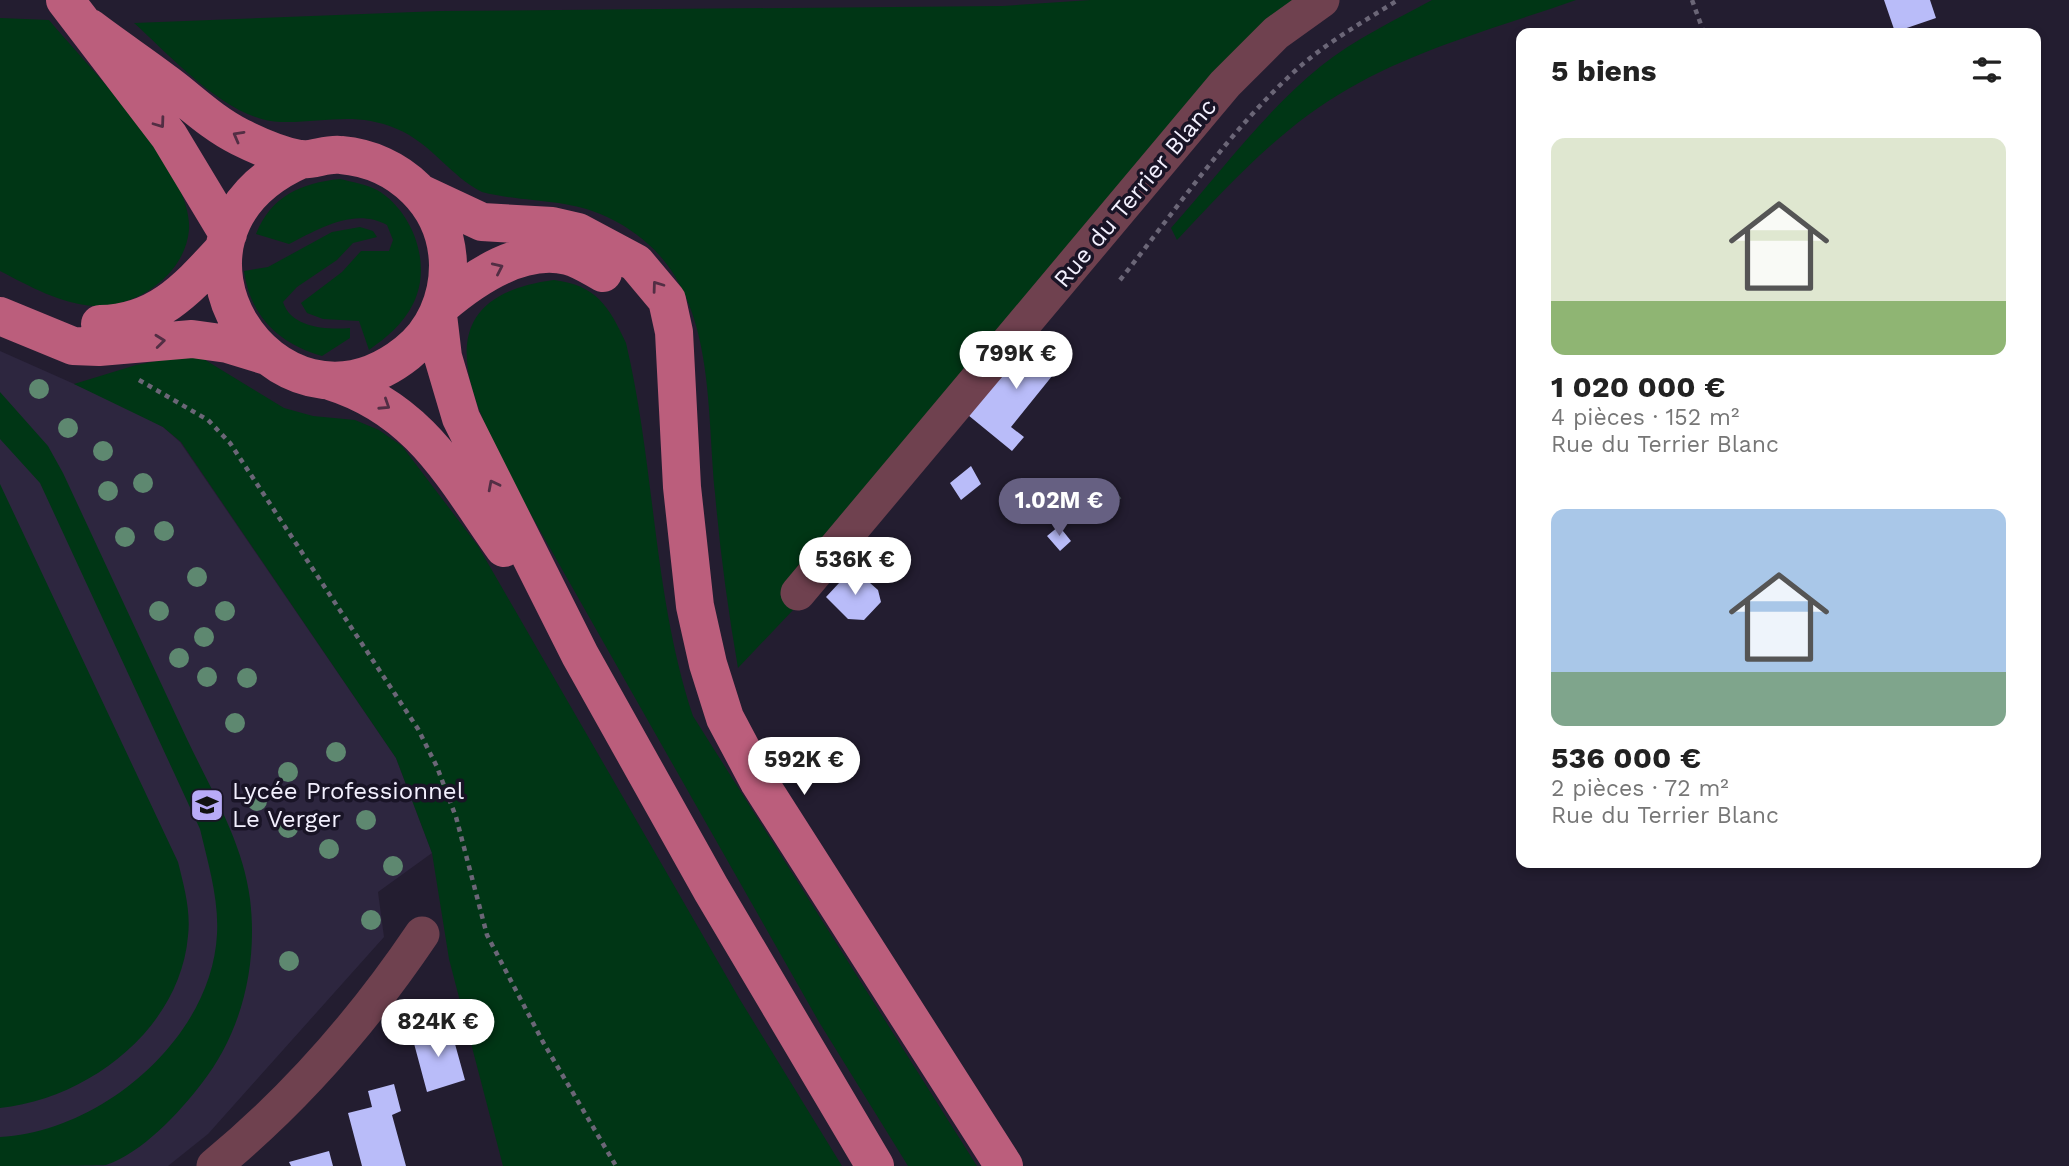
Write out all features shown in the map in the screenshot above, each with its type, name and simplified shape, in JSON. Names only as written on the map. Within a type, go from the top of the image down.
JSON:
[{"type":"main road","points":[[65,0],[90,28],[185,158],[226,241],[223,276],[235,318],[249,340],[267,356]]},
{"type":"main road","points":[[90,28],[236,135],[268,150],[302,159]]},
{"type":"main road","points":[[0,290],[62,318],[89,324],[130,322],[148,316],[181,295],[226,241],[242,205],[267,177],[302,159],[338,154],[365,158],[387,166],[421,193],[482,222],[552,226],[578,232],[636,263],[656,283],[670,307],[695,606],[708,664],[725,719],[766,792],[1004,1166]]},
{"type":"main road","points":[[421,193],[435,214],[448,255],[448,276],[439,310],[443,357],[461,418],[580,656],[718,901],[875,1166]]},
{"type":"main road","points":[[323,379],[358,377],[397,361],[415,347],[439,310],[473,281],[518,259],[551,254],[571,257],[625,287],[649,321],[676,400]]},
{"type":"main road","points":[[0,316],[73,346],[99,347],[192,338],[228,344],[267,356],[298,373],[357,389],[384,404],[432,446],[580,656]]},
{"type":"street","name":"Rue du Terrier Blanc","points":[[798,593],[1225,84],[1276,33],[1322,0]]},
{"type":"street","points":[[214,1166],[247,1139],[326,1059],[388,984],[422,934]]},
{"type":"path","points":[[1120,280],[1253,114],[1297,69],[1335,40],[1398,0]]},
{"type":"path","points":[[1692,0],[1702,28]]},
{"type":"path","points":[[128,374],[192,408],[230,443],[393,687],[437,766],[456,817],[487,935],[543,1042],[616,1166]]},
{"type":"shaded area","name":"Lycée Professionnel Le Verger","points":[[0,351],[126,407],[163,427],[180,442],[396,758],[432,853],[378,892],[384,937],[208,1134],[168,1166],[0,1166]]},
{"type":"shaded area","points":[[1108,483],[1120,498],[1091,523],[1080,520],[1078,509]]},
{"type":"green space","points":[[1091,0],[1304,0],[1199,98],[780,595],[794,609],[738,668],[722,559],[706,375],[699,336],[687,300],[669,268],[643,240],[607,217],[592,211],[482,192],[460,177],[420,142],[382,124],[353,119],[281,122],[261,119],[241,111],[202,85],[134,23],[440,11],[1003,6]]},
{"type":"green space","points":[[1432,0],[1576,0],[1431,50],[1348,89],[1278,139],[1236,178],[1177,240],[1171,228],[1262,123],[1301,83],[1347,47]]},
{"type":"green space","points":[[0,18],[49,20],[138,124],[179,188],[189,220],[185,246],[168,274],[156,286],[141,295],[110,305],[82,305],[46,293],[0,271]]},
{"type":"green space","points":[[340,179],[373,188],[390,199],[409,225],[420,256],[419,289],[413,304],[394,330],[369,350],[359,321],[323,319],[307,313],[301,303],[342,272],[361,251],[389,251],[393,240],[387,225],[375,220],[349,219],[324,227],[289,244],[256,234],[270,210],[289,194],[313,184]]},
{"type":"green space","points":[[360,227],[373,231],[377,237],[353,243],[337,260],[297,287],[283,302],[287,311],[302,322],[321,328],[350,328],[350,338],[322,356],[280,336],[260,315],[247,287],[244,271],[268,267],[332,232]]},
{"type":"green space","points":[[554,280],[591,292],[607,308],[626,343],[636,389],[670,624],[693,716],[977,1166],[908,1166],[819,1022],[521,497],[488,431],[467,365],[469,335],[481,310],[509,291]]},
{"type":"green space","points":[[182,356],[202,358],[284,408],[313,416],[355,420],[379,430],[402,446],[478,546],[739,998],[842,1166],[503,1166],[449,959],[432,853],[396,758],[181,442],[163,427],[74,384],[136,365]]},
{"type":"green space","points":[[0,392],[48,446],[63,473],[233,836],[250,899],[252,923],[249,972],[237,1020],[228,1042],[202,1083],[171,1119],[146,1142],[106,1165],[0,1166],[0,1137],[38,1131],[76,1118],[112,1098],[144,1073],[173,1043],[195,1009],[210,972],[217,934],[215,894],[200,829],[40,483],[0,439]]},
{"type":"green space","points":[[0,484],[178,862],[189,927],[181,970],[168,1001],[148,1029],[124,1054],[96,1074],[65,1090],[33,1102],[0,1108]]},
{"type":"building","points":[[1884,0],[1930,0],[1936,18],[1907,28],[1894,28]]},
{"type":"building","points":[[1034,334],[1065,360],[1011,427],[1024,437],[1012,451],[968,415]]},
{"type":"building","points":[[971,466],[981,484],[961,500],[950,483]]},
{"type":"building","points":[[1059,526],[1071,541],[1060,551],[1047,536]]},
{"type":"building","points":[[853,568],[878,590],[881,602],[864,620],[848,619],[826,597]]},
{"type":"building","points":[[450,1026],[465,1080],[427,1092],[412,1036]]},
{"type":"building","points":[[394,1084],[401,1111],[392,1115],[406,1166],[362,1166],[348,1113],[372,1107],[368,1091]]},
{"type":"building","points":[[329,1151],[333,1166],[291,1166],[289,1162]]},
{"type":"place","name":"Lycée Professionnel Le Verger","points":[[207,805]]}]
